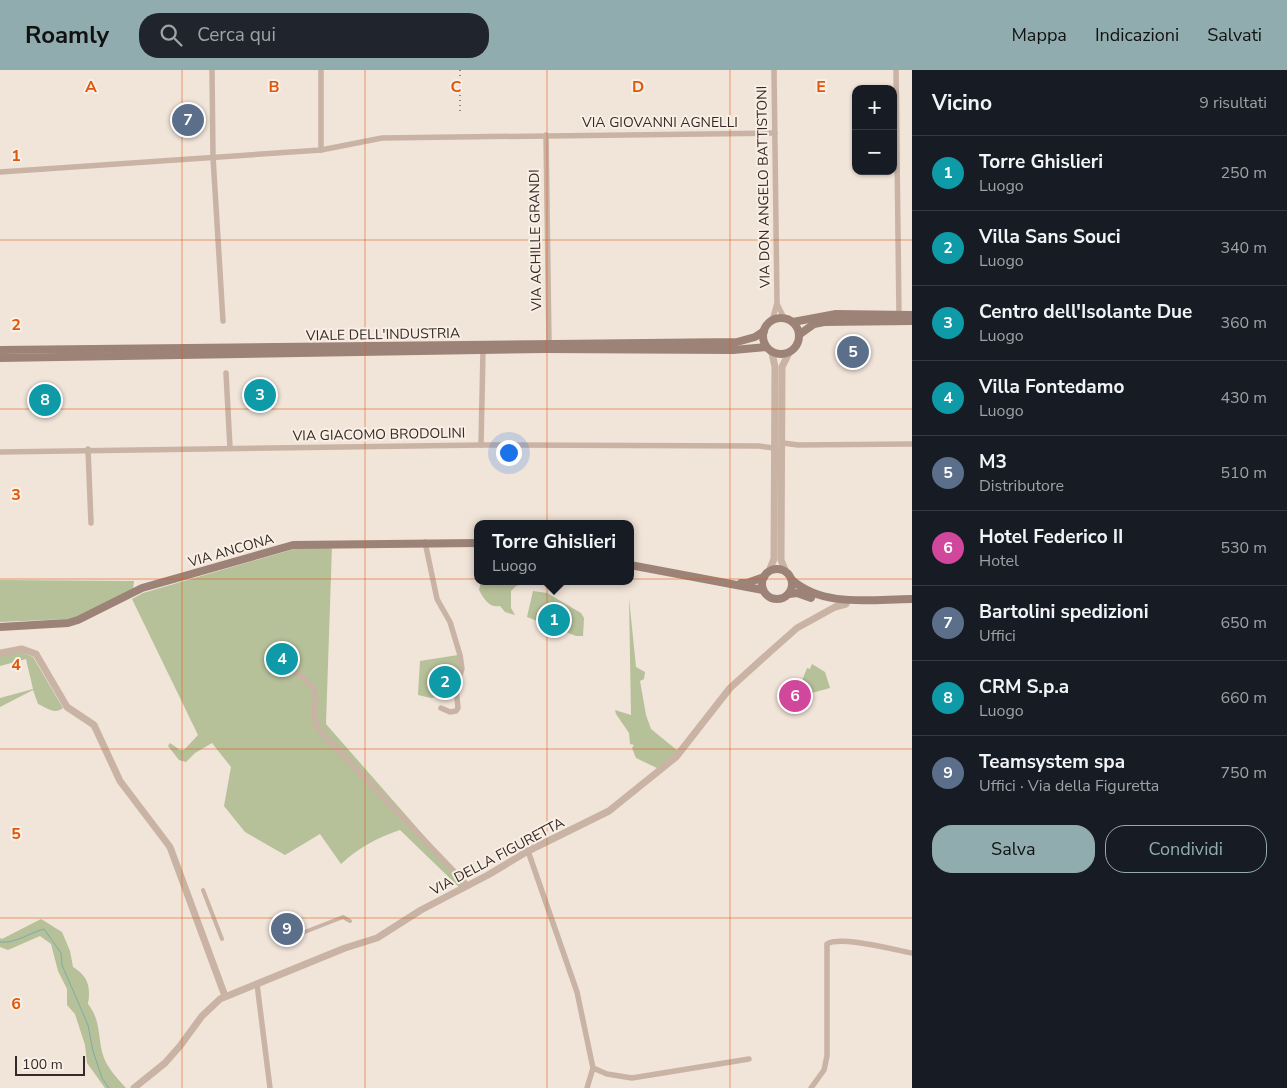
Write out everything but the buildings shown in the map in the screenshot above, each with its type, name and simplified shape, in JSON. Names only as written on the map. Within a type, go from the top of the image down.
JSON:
[{"type":"main road","points":[[772,320],[784,318],[793,322],[836,314],[912,315]]},
{"type":"main road","name":"VIA DON ANGELO BATTISTONI","points":[[764,331],[772,320]]},
{"type":"main road","points":[[764,331],[766,347],[772,353],[789,353],[797,346],[800,334],[814,324],[824,322],[912,321]]},
{"type":"main road","points":[[793,322],[800,334]]},
{"type":"main road","name":"VIALE DELL'INDUSTRIA","points":[[0,350],[737,342],[755,337],[764,331]]},
{"type":"main road","name":"VIALE DELL'INDUSTRIA","points":[[0,358],[483,351],[733,350],[766,347]]},
{"type":"main road","name":"VIA ANCONA","points":[[0,627],[68,623],[78,620],[142,588],[293,545],[474,543]]},
{"type":"main road","points":[[634,568],[763,590],[770,597],[776,599],[797,593],[831,604],[912,604]]},
{"type":"main road","points":[[719,582],[747,583],[778,569],[786,572],[801,588],[833,599],[912,599]]},
{"type":"main road","points":[[763,590],[766,574]]},
{"type":"main road","points":[[789,594],[792,580]]},
{"type":"street","points":[[212,70],[213,157],[223,321]]},
{"type":"street","points":[[321,70],[322,150]]},
{"type":"street","name":"VIA DON ANGELO BATTISTONI","points":[[772,320],[777,303],[774,70]]},
{"type":"street","points":[[896,70],[899,315]]},
{"type":"street","name":"VIA GIOVANNI AGNELLI","points":[[0,172],[322,150],[382,138],[775,133]]},
{"type":"street","name":"VIA ACHILLE GRANDI","points":[[546,135],[549,344]]},
{"type":"street","name":"VIA DON ANGELO BATTISTONI","points":[[777,303],[784,318]]},
{"type":"street","points":[[481,446],[483,351]]},
{"type":"street","points":[[766,574],[774,560],[775,367],[772,353]]},
{"type":"street","points":[[786,572],[781,560],[782,367],[789,353]]},
{"type":"street","points":[[226,373],[230,448]]},
{"type":"street","points":[[783,446],[912,444]]},
{"type":"street","name":"VIA GIACOMO BRODOLINI","points":[[0,452],[88,449],[774,446]]},
{"type":"street","points":[[88,449],[91,523]]},
{"type":"street","points":[[425,542],[431,580],[437,599],[450,622],[462,669],[456,687],[458,708],[456,711],[450,712],[441,708]]},
{"type":"street","name":"VIA DELLA FIGURETTA","points":[[134,1088],[165,1063],[202,1016],[225,996],[345,948],[377,938],[420,910],[468,886],[528,851],[609,811],[676,757],[730,688],[797,628],[835,607],[846,604]]},
{"type":"street","points":[[0,653],[22,649],[36,654],[67,707],[91,722],[98,732],[120,781],[170,847],[225,996]]},
{"type":"street","points":[[295,672],[313,687],[317,697],[314,721],[319,730],[468,886]]},
{"type":"street","points":[[528,851],[577,992],[593,1068],[588,1088]]},
{"type":"street","points":[[203,890],[222,939]]},
{"type":"street","points":[[296,931],[297,935],[343,918],[350,921]]},
{"type":"street","points":[[812,1088],[824,1070],[827,1056],[827,944],[836,941],[854,942],[912,953]]},
{"type":"street","points":[[257,984],[270,1088]]},
{"type":"street","points":[[593,1068],[607,1074],[632,1078],[749,1059]]},
{"type":"green space","points":[[332,545],[326,724],[468,886],[461,889],[400,830],[369,844],[341,864],[320,834],[285,855],[245,832],[224,806],[231,767],[212,743],[195,753],[186,762],[179,760],[168,746],[170,743],[180,750],[184,750],[198,735],[132,599],[143,593],[294,549]]},
{"type":"green space","points":[[0,580],[134,581],[133,589],[84,615],[68,619],[0,622]]},
{"type":"green space","points":[[480,585],[519,585],[511,591],[511,608],[515,615],[505,612],[500,606],[493,606],[487,602],[479,590]]},
{"type":"green space","points":[[533,591],[547,593],[581,613],[584,618],[583,636],[576,636],[527,617]]},
{"type":"green space","points":[[629,598],[636,667],[645,672],[644,679],[640,681],[646,715],[651,729],[678,751],[659,769],[636,758],[632,748],[634,745],[630,744],[629,733],[615,710],[631,715]]},
{"type":"green space","points":[[21,652],[33,657],[63,708],[54,711],[38,704],[33,690],[0,707],[0,698],[33,689],[26,659],[0,666],[0,656]]},
{"type":"green space","points":[[458,655],[460,666],[457,675],[453,676],[452,672],[441,673],[437,685],[439,697],[431,698],[418,695],[420,661]]},
{"type":"green space","points":[[812,664],[825,672],[830,688],[808,694],[799,688],[807,668],[810,669]]},
{"type":"green space","points":[[41,919],[62,932],[70,951],[73,967],[82,974],[89,987],[88,1004],[97,1021],[102,1052],[106,1062],[126,1088],[105,1088],[87,1063],[85,1045],[75,1014],[67,1005],[67,989],[58,971],[51,944],[40,936],[8,950],[0,947],[0,938],[2,939]]},
{"type":"waterway","points":[[0,942],[17,940],[44,929],[61,953],[62,965],[88,1025],[93,1051],[102,1078],[109,1088]]},
{"type":"railway","points":[[460,70],[460,112]]},
{"type":"place","name":"Bartolini spedizioni","points":[[188,120]]},
{"type":"place","name":"M3","points":[[853,352]]},
{"type":"place","name":"Centro dell'Isolante Due","points":[[260,395]]},
{"type":"place","name":"CRM S.p.a","points":[[45,400]]},
{"type":"place","name":"Torre Ghislieri","points":[[554,620]]},
{"type":"place","name":"Villa Fontedamo","points":[[282,659]]},
{"type":"place","name":"Villa Sans Souci","points":[[445,682]]},
{"type":"place","name":"Hotel Federico II","points":[[795,696]]},
{"type":"place","name":"Teamsystem spa","points":[[287,929]]}]
